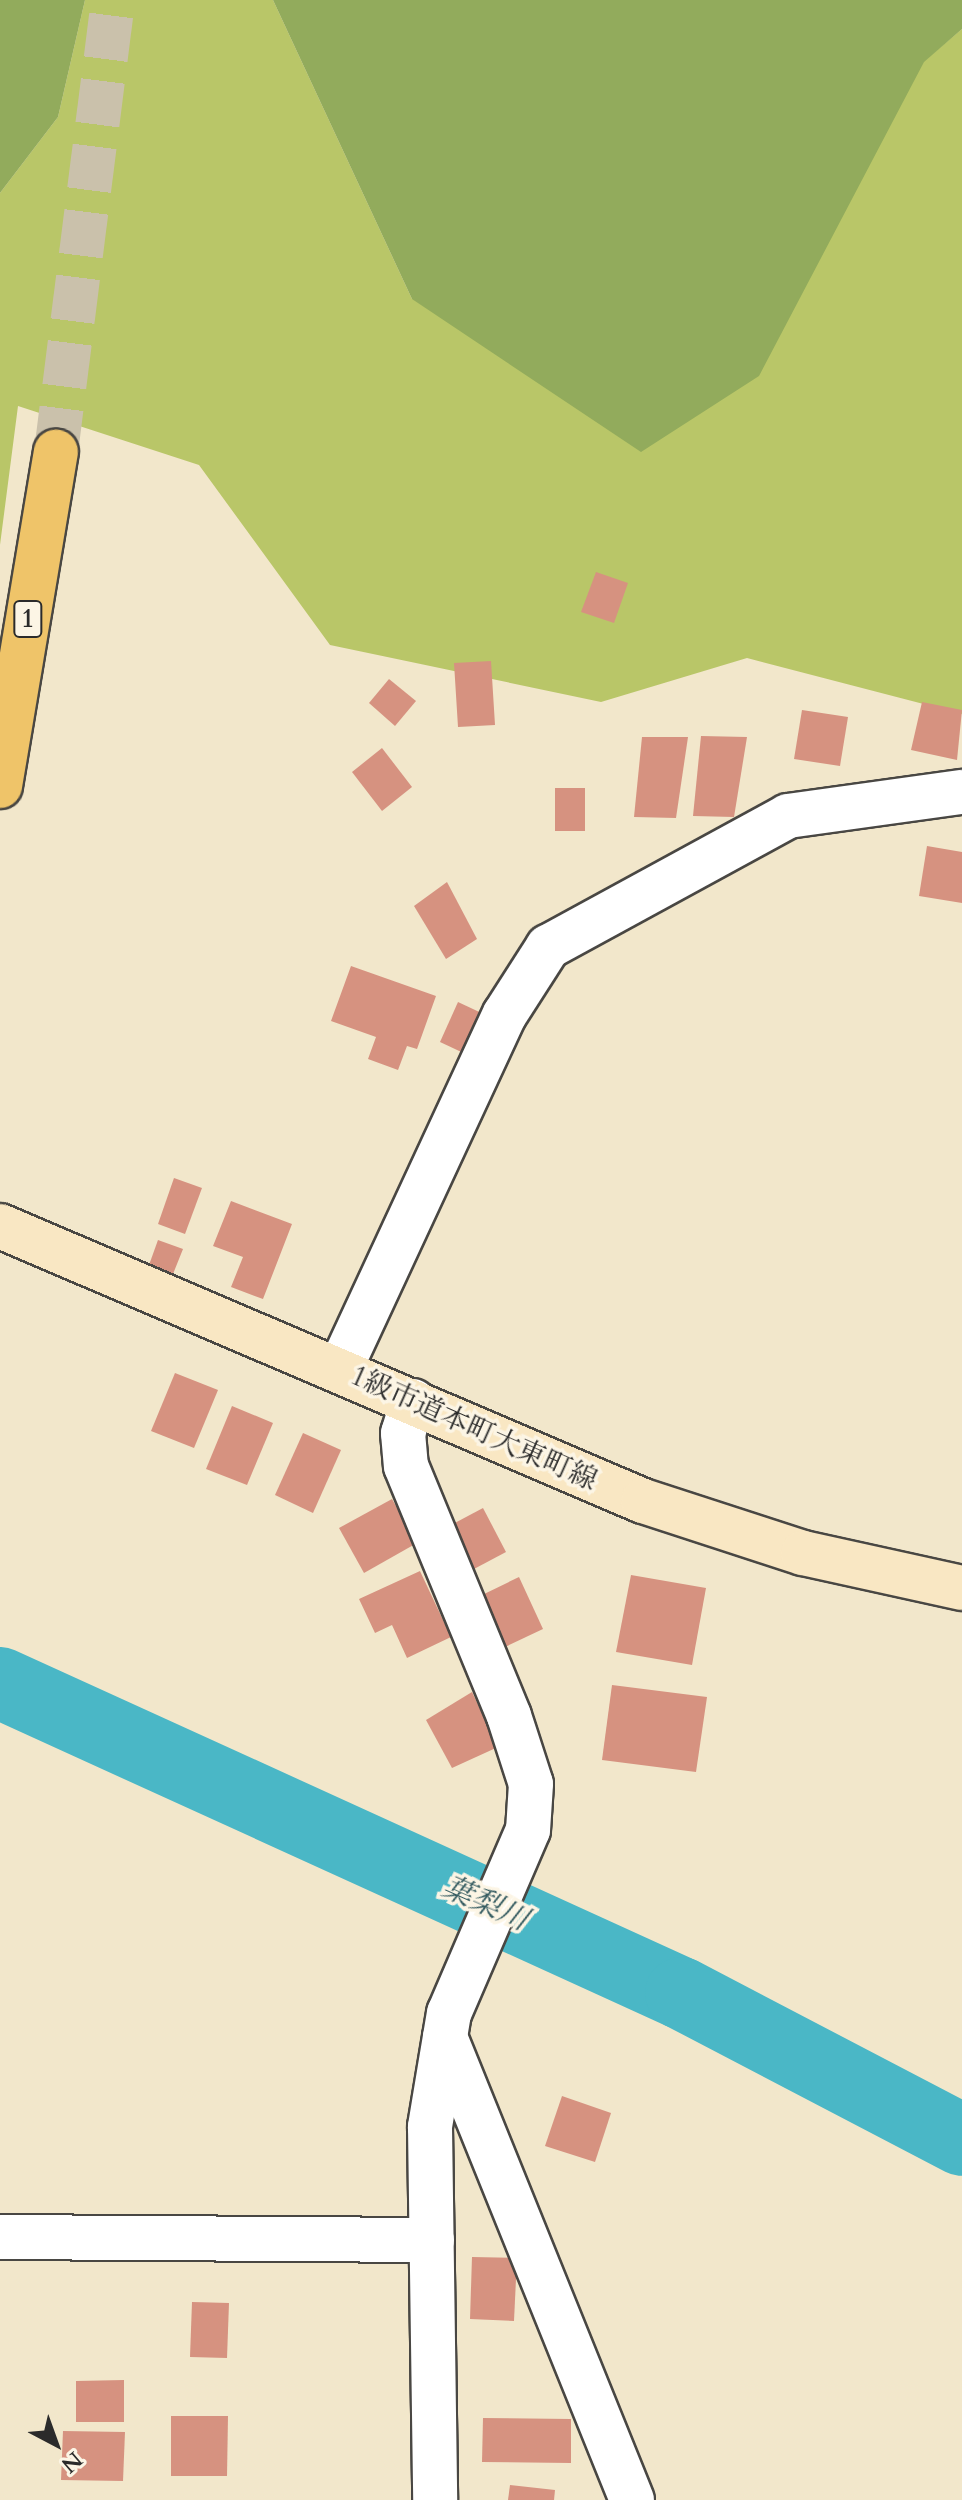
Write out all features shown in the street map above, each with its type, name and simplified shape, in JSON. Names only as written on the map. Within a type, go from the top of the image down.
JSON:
[{"type":"highway","name":"1","points":[[0,786],[56,452]]},
{"type":"street","points":[[340,1369],[505,1014],[548,947],[788,816],[962,792]]},
{"type":"street","name":"1級市道本町大東町線","points":[[0,1226],[643,1501],[803,1553],[962,1588]]},
{"type":"street","points":[[413,1401],[403,1433],[406,1466],[509,1716],[531,1784],[528,1830],[462,1983],[445,2037],[430,2127],[435,2500]]},
{"type":"street","points":[[445,2037],[632,2500]]},
{"type":"street","points":[[0,2237],[432,2240]]},
{"type":"green space","points":[[0,0],[85,0],[58,117],[0,193]]},
{"type":"green space","points":[[85,0],[273,0],[412,299],[924,61],[962,29],[962,714],[747,658],[601,702],[330,645],[199,465],[18,406],[0,545],[0,193],[58,117]]},
{"type":"green space","points":[[273,0],[962,0],[962,29],[924,62],[759,376],[641,452],[412,299]]},
{"type":"building","points":[[596,572],[628,583],[614,623],[581,612]]},
{"type":"building","points":[[491,661],[495,725],[458,727],[454,663]]},
{"type":"building","points":[[389,679],[416,701],[395,726],[369,703]]},
{"type":"building","points":[[922,702],[962,710],[957,760],[911,750]]},
{"type":"building","points":[[802,710],[848,717],[840,766],[794,759]]},
{"type":"building","points":[[701,736],[747,737],[734,817],[693,816]]},
{"type":"building","points":[[642,737],[688,737],[676,818],[634,817]]},
{"type":"building","points":[[382,748],[412,787],[382,811],[352,772]]},
{"type":"building","points":[[555,788],[585,788],[585,831],[555,831]]},
{"type":"building","points":[[927,846],[962,852],[962,903],[919,896]]},
{"type":"building","points":[[447,882],[477,939],[446,959],[414,906]]},
{"type":"building","points":[[351,966],[436,996],[417,1049],[407,1046],[398,1070],[368,1059],[376,1037],[331,1021]]},
{"type":"building","points":[[458,1002],[490,1017],[472,1057],[440,1042]]},
{"type":"building","points":[[174,1178],[202,1188],[185,1234],[158,1224]]},
{"type":"building","points":[[231,1201],[292,1224],[263,1299],[231,1287],[243,1257],[213,1246]]},
{"type":"building","points":[[158,1240],[183,1249],[173,1274],[149,1265]]},
{"type":"building","points":[[175,1373],[218,1390],[194,1448],[151,1431]]},
{"type":"building","points":[[232,1406],[273,1423],[247,1485],[206,1469]]},
{"type":"building","points":[[303,1433],[341,1450],[313,1513],[275,1495]]},
{"type":"building","points":[[392,1499],[417,1543],[364,1573],[339,1528]]},
{"type":"building","points":[[483,1508],[506,1552],[474,1569],[451,1525]]},
{"type":"building","points":[[420,1571],[451,1637],[407,1658],[392,1625],[375,1633],[359,1599]]},
{"type":"building","points":[[631,1575],[706,1588],[692,1665],[616,1652]]},
{"type":"building","points":[[519,1577],[543,1629],[505,1647],[480,1596]]},
{"type":"building","points":[[612,1685],[707,1697],[696,1772],[602,1760]]},
{"type":"building","points":[[472,1692],[498,1747],[452,1768],[426,1720]]},
{"type":"building","points":[[562,2096],[611,2113],[595,2162],[545,2146]]},
{"type":"building","points":[[472,2257],[517,2258],[514,2321],[470,2319]]},
{"type":"building","points":[[192,2302],[229,2303],[227,2358],[190,2357]]},
{"type":"building","points":[[124,2380],[124,2422],[76,2422],[76,2381]]},
{"type":"building","points":[[171,2416],[228,2416],[227,2476],[171,2476]]},
{"type":"building","points":[[483,2418],[571,2419],[571,2463],[482,2462]]},
{"type":"building","points":[[63,2431],[125,2432],[123,2481],[61,2480]]},
{"type":"building","points":[[510,2485],[555,2490],[554,2500],[508,2500]]},
{"type":"waterway","name":"葉梨川","points":[[0,1683],[681,1993],[962,2140]]},
{"type":"tunnel","points":[[56,452],[113,0]]}]
